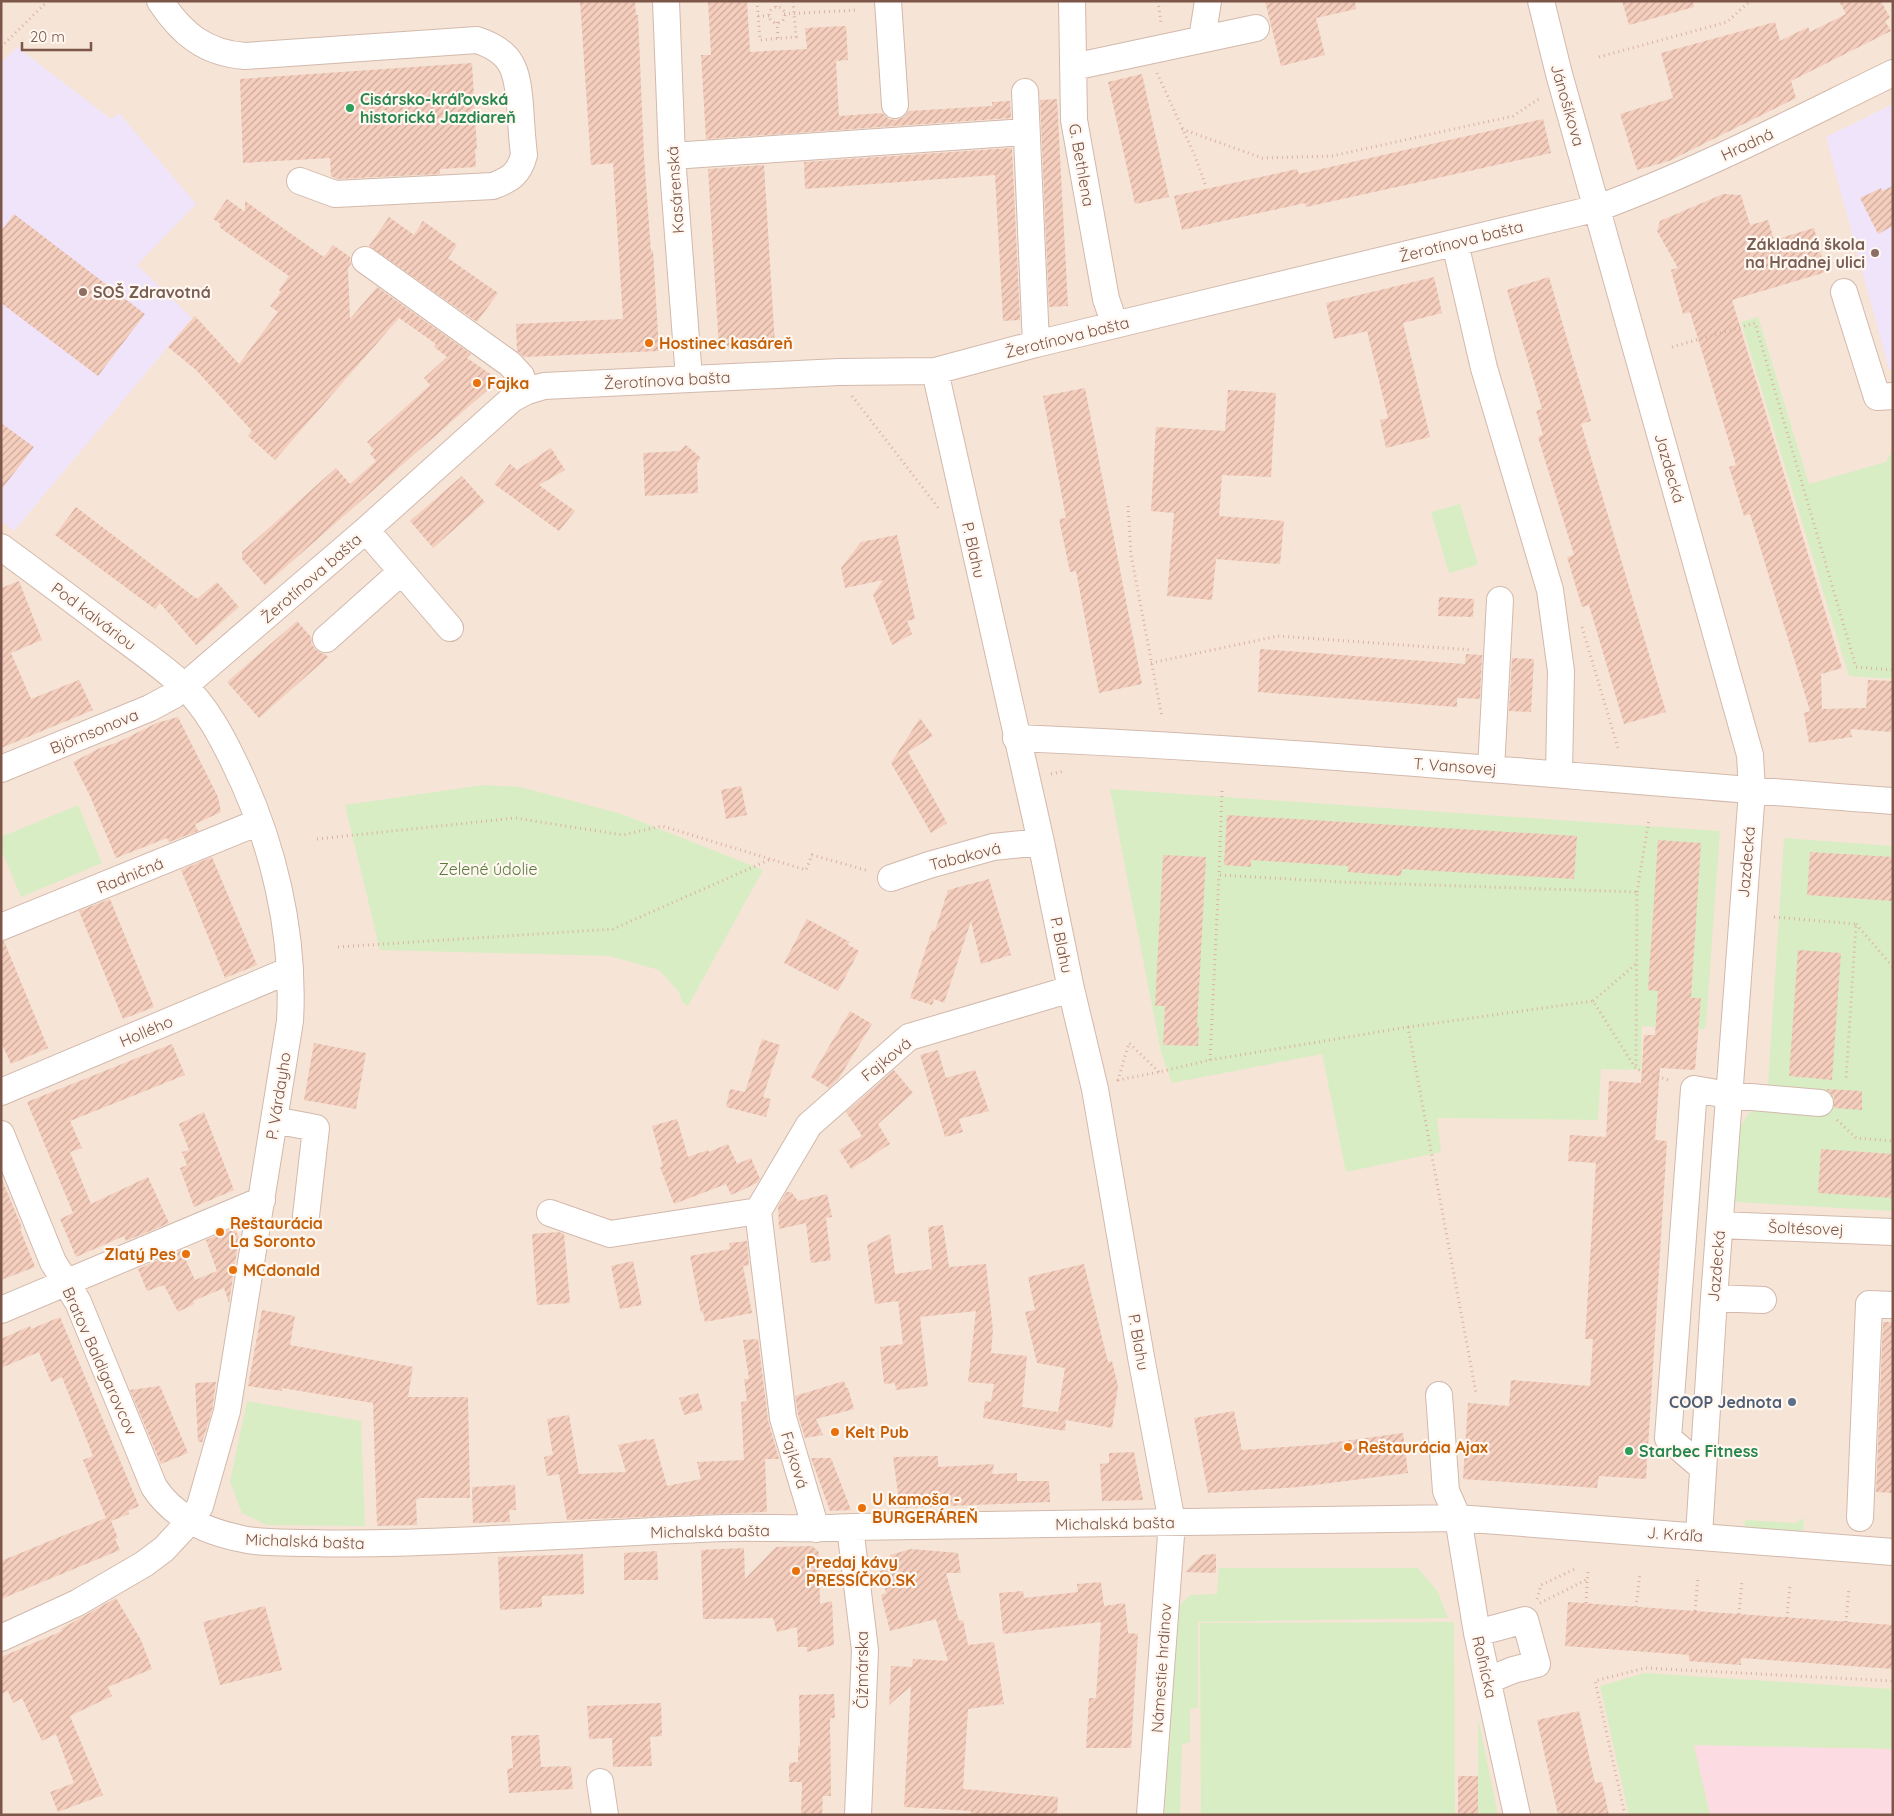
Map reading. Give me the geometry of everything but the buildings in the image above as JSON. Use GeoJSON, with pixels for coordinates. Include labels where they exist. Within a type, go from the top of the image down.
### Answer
{"type":"FeatureCollection","features":[{"type":"Feature","properties":{"kind":"street"},"geometry":{"type":"LineString","coordinates":[[160,1],[170,17],[190,36],[203,45],[229,55],[245,56],[477,40],[490,44],[502,52],[517,75],[524,155],[521,166],[514,175],[505,181],[493,186],[335,194],[300,181]]}},
{"type":"Feature","properties":{"kind":"street","name":"Kasárenská"},"geometry":{"type":"LineString","coordinates":[[666,1],[672,156],[688,357],[688,378]]}},
{"type":"Feature","properties":{"kind":"street"},"geometry":{"type":"LineString","coordinates":[[888,1],[895,104]]}},
{"type":"Feature","properties":{"kind":"street","name":"G. Bethlena"},"geometry":{"type":"LineString","coordinates":[[1072,1],[1074,120],[1106,299],[1115,325]]}},
{"type":"Feature","properties":{"kind":"street"},"geometry":{"type":"LineString","coordinates":[[1202,39],[1208,1]]}},
{"type":"Feature","properties":{"kind":"street","name":"Jánošíkova"},"geometry":{"type":"LineString","coordinates":[[1541,1],[1559,74],[1598,208]]}},
{"type":"Feature","properties":{"kind":"street"},"geometry":{"type":"LineString","coordinates":[[1073,67],[1256,28]]}},
{"type":"Feature","properties":{"kind":"street","name":"Hradná"},"geometry":{"type":"LineString","coordinates":[[1598,208],[1631,196],[1757,139],[1893,73]]}},
{"type":"Feature","properties":{"kind":"street"},"geometry":{"type":"LineString","coordinates":[[1024,92],[1036,344]]}},
{"type":"Feature","properties":{"kind":"street"},"geometry":{"type":"LineString","coordinates":[[672,156],[1026,132]]}},
{"type":"Feature","properties":{"kind":"street","name":"Žerotínova bašta"},"geometry":{"type":"LineString","coordinates":[[185,687],[366,530],[512,399],[527,391],[544,386],[688,378],[838,372],[935,371],[1036,344],[1598,208]]}},
{"type":"Feature","properties":{"kind":"street","name":"Jazdecká"},"geometry":{"type":"LineString","coordinates":[[1598,208],[1750,755],[1752,791],[1728,1095],[1699,1536]]}},
{"type":"Feature","properties":{"kind":"street"},"geometry":{"type":"LineString","coordinates":[[1455,242],[1484,368],[1550,590],[1561,671],[1559,774]]}},
{"type":"Feature","properties":{"kind":"street"},"geometry":{"type":"LineString","coordinates":[[365,260],[510,364],[521,376],[527,391]]}},
{"type":"Feature","properties":{"kind":"street"},"geometry":{"type":"LineString","coordinates":[[1844,292],[1876,397],[1893,396]]}},
{"type":"Feature","properties":{"kind":"street","name":"P. Blahu"},"geometry":{"type":"LineString","coordinates":[[935,371],[1095,1089],[1141,1357],[1172,1522]]}},
{"type":"Feature","properties":{"kind":"street"},"geometry":{"type":"LineString","coordinates":[[366,530],[450,628]]}},
{"type":"Feature","properties":{"kind":"street","name":"Pod kalváriou"},"geometry":{"type":"LineString","coordinates":[[1,546],[185,687]]}},
{"type":"Feature","properties":{"kind":"street"},"geometry":{"type":"LineString","coordinates":[[326,639],[402,572]]}},
{"type":"Feature","properties":{"kind":"street"},"geometry":{"type":"LineString","coordinates":[[1491,769],[1500,600]]}},
{"type":"Feature","properties":{"kind":"street","name":"Björnsonova"},"geometry":{"type":"LineString","coordinates":[[1,769],[150,708],[185,687]]}},
{"type":"Feature","properties":{"kind":"street","name":"P. Várdayho"},"geometry":{"type":"LineString","coordinates":[[185,687],[204,710],[226,746],[245,784],[259,822],[280,900],[290,970],[290,1021],[228,1411],[200,1506],[191,1520]]}},
{"type":"Feature","properties":{"kind":"street","name":"T. Vansovej"},"geometry":{"type":"LineString","coordinates":[[1016,738],[1224,749],[1893,801]]}},
{"type":"Feature","properties":{"kind":"street","name":"Radničná"},"geometry":{"type":"LineString","coordinates":[[1,927],[259,822]]}},
{"type":"Feature","properties":{"kind":"street","name":"Tabaková"},"geometry":{"type":"LineString","coordinates":[[891,878],[929,864],[993,847],[1041,842]]}},
{"type":"Feature","properties":{"kind":"street","name":"Hollého"},"geometry":{"type":"LineString","coordinates":[[1,1092],[290,970]]}},
{"type":"Feature","properties":{"kind":"street","name":"Fajková"},"geometry":{"type":"LineString","coordinates":[[816,1529],[782,1418],[758,1211],[809,1125],[909,1037],[1071,988]]}},
{"type":"Feature","properties":{"kind":"street"},"geometry":{"type":"LineString","coordinates":[[1703,1468],[1668,1438],[1694,1089],[1728,1095],[1820,1104]]}},
{"type":"Feature","properties":{"kind":"street"},"geometry":{"type":"LineString","coordinates":[[274,1120],[316,1128],[306,1216]]}},
{"type":"Feature","properties":{"kind":"street","name":"Bratov Baldigarovcov"},"geometry":{"type":"LineString","coordinates":[[1,1134],[53,1262],[78,1302],[154,1487],[162,1499],[174,1510],[191,1520]]}},
{"type":"Feature","properties":{"kind":"street"},"geometry":{"type":"LineString","coordinates":[[1,1310],[262,1200]]}},
{"type":"Feature","properties":{"kind":"street"},"geometry":{"type":"LineString","coordinates":[[550,1213],[610,1234],[758,1211]]}},
{"type":"Feature","properties":{"kind":"street","name":"Šoltésovej"},"geometry":{"type":"LineString","coordinates":[[1720,1225],[1893,1232]]}},
{"type":"Feature","properties":{"kind":"street"},"geometry":{"type":"LineString","coordinates":[[1714,1298],[1763,1300]]}},
{"type":"Feature","properties":{"kind":"street"},"geometry":{"type":"LineString","coordinates":[[1860,1518],[1869,1304],[1893,1305]]}},
{"type":"Feature","properties":{"kind":"street","name":"Roľnícka"},"geometry":{"type":"LineString","coordinates":[[1440,1395],[1446,1491],[1458,1518],[1477,1633],[1517,1815]]}},
{"type":"Feature","properties":{"kind":"street","name":"Michalská bašta"},"geometry":{"type":"LineString","coordinates":[[191,1520],[204,1528],[240,1539],[365,1544],[730,1528],[816,1529],[1458,1518]]}},
{"type":"Feature","properties":{"kind":"street","name":"J. Kráľa"},"geometry":{"type":"LineString","coordinates":[[1458,1518],[1893,1552]]}},
{"type":"Feature","properties":{"kind":"street"},"geometry":{"type":"LineString","coordinates":[[1,1638],[77,1603],[144,1564],[164,1550],[191,1520]]}},
{"type":"Feature","properties":{"kind":"street","name":"Námestie hrdinov"},"geometry":{"type":"LineString","coordinates":[[1150,1815],[1172,1522]]}},
{"type":"Feature","properties":{"kind":"street","name":"Čižmárska"},"geometry":{"type":"LineString","coordinates":[[850,1527],[865,1650],[858,1815]]}},
{"type":"Feature","properties":{"kind":"street"},"geometry":{"type":"LineString","coordinates":[[1477,1633],[1525,1620],[1537,1664],[1488,1680]]}},
{"type":"Feature","properties":{"kind":"street"},"geometry":{"type":"LineString","coordinates":[[600,1782],[604,1815]]}},
{"type":"Feature","properties":{"kind":"path"},"geometry":{"type":"LineString","coordinates":[[1,47],[48,1]]}},
{"type":"Feature","properties":{"kind":"path"},"geometry":{"type":"LineString","coordinates":[[757,1],[760,40],[796,37],[793,1]]}},
{"type":"Feature","properties":{"kind":"path"},"geometry":{"type":"LineString","coordinates":[[776,1],[776,7]]}},
{"type":"Feature","properties":{"kind":"path"},"geometry":{"type":"LineString","coordinates":[[1599,57],[1727,22],[1750,1]]}},
{"type":"Feature","properties":{"kind":"path"},"geometry":{"type":"LineString","coordinates":[[769,16],[771,10],[776,7]]}},
{"type":"Feature","properties":{"kind":"path"},"geometry":{"type":"LineString","coordinates":[[769,16],[771,20],[777,22],[782,20],[783,10],[776,7]]}},
{"type":"Feature","properties":{"kind":"path"},"geometry":{"type":"LineString","coordinates":[[784,14],[857,10]]}},
{"type":"Feature","properties":{"kind":"path"},"geometry":{"type":"LineString","coordinates":[[758,16],[769,16]]}},
{"type":"Feature","properties":{"kind":"path"},"geometry":{"type":"LineString","coordinates":[[777,22],[778,39]]}},
{"type":"Feature","properties":{"kind":"path"},"geometry":{"type":"LineString","coordinates":[[1154,68],[1195,156],[1205,184]]}},
{"type":"Feature","properties":{"kind":"path"},"geometry":{"type":"LineString","coordinates":[[1182,129],[1262,158],[1332,156],[1513,116],[1548,92]]}},
{"type":"Feature","properties":{"kind":"path"},"geometry":{"type":"LineString","coordinates":[[1672,346],[1755,323],[1856,667],[1893,670]]}},
{"type":"Feature","properties":{"kind":"path"},"geometry":{"type":"LineString","coordinates":[[846,391],[857,401],[940,510]]}},
{"type":"Feature","properties":{"kind":"path"},"geometry":{"type":"LineString","coordinates":[[1128,506],[1130,555],[1162,717]]}},
{"type":"Feature","properties":{"kind":"path"},"geometry":{"type":"LineString","coordinates":[[1152,664],[1278,636],[1497,652]]}},
{"type":"Feature","properties":{"kind":"path"},"geometry":{"type":"LineString","coordinates":[[1044,776],[1065,771]]}},
{"type":"Feature","properties":{"kind":"path"},"geometry":{"type":"LineString","coordinates":[[1210,1060],[1222,791]]}},
{"type":"Feature","properties":{"kind":"path"},"geometry":{"type":"LineString","coordinates":[[317,839],[515,818],[623,835],[662,826],[806,870],[812,855],[891,878]]}},
{"type":"Feature","properties":{"kind":"path"},"geometry":{"type":"LineString","coordinates":[[1636,1069],[1637,892],[1649,819]]}},
{"type":"Feature","properties":{"kind":"path"},"geometry":{"type":"LineString","coordinates":[[338,947],[613,929],[770,860]]}},
{"type":"Feature","properties":{"kind":"path"},"geometry":{"type":"LineString","coordinates":[[1219,875],[1342,882],[1637,892]]}},
{"type":"Feature","properties":{"kind":"path"},"geometry":{"type":"LineString","coordinates":[[1774,917],[1856,924],[1893,967]]}},
{"type":"Feature","properties":{"kind":"path"},"geometry":{"type":"LineString","coordinates":[[1846,1079],[1856,924]]}},
{"type":"Feature","properties":{"kind":"path"},"geometry":{"type":"LineString","coordinates":[[1159,1072],[1129,1043],[1118,1080],[1159,1072],[1210,1060],[1408,1027],[1593,1001],[1637,963]]}},
{"type":"Feature","properties":{"kind":"path"},"geometry":{"type":"LineString","coordinates":[[1593,1001],[1636,1069],[1694,1089]]}},
{"type":"Feature","properties":{"kind":"path"},"geometry":{"type":"LineString","coordinates":[[1408,1027],[1476,1393]]}},
{"type":"Feature","properties":{"kind":"path"},"geometry":{"type":"LineString","coordinates":[[1820,1104],[1856,1138],[1893,1141]]}},
{"type":"Feature","properties":{"kind":"path"},"geometry":{"type":"LineString","coordinates":[[1577,1568],[1541,1585],[1536,1605],[1588,1579]]}},
{"type":"Feature","properties":{"kind":"path"},"geometry":{"type":"LineString","coordinates":[[1586,1603],[1588,1569]]}},
{"type":"Feature","properties":{"kind":"path"},"geometry":{"type":"LineString","coordinates":[[1636,1607],[1640,1573]]}},
{"type":"Feature","properties":{"kind":"path"},"geometry":{"type":"LineString","coordinates":[[1695,1611],[1698,1577]]}},
{"type":"Feature","properties":{"kind":"path"},"geometry":{"type":"LineString","coordinates":[[1739,1614],[1742,1580]]}},
{"type":"Feature","properties":{"kind":"path"},"geometry":{"type":"LineString","coordinates":[[1786,1618],[1790,1584]]}},
{"type":"Feature","properties":{"kind":"path"},"geometry":{"type":"LineString","coordinates":[[1846,1622],[1849,1588]]}},
{"type":"Feature","properties":{"kind":"path"},"geometry":{"type":"LineString","coordinates":[[1625,1815],[1595,1681],[1645,1668],[1892,1682]]}},
{"type":"Feature","properties":{"kind":"shaded area"},"geometry":{"type":"Polygon","coordinates":[[[1,1],[1893,1],[1893,1815],[1,1815],[1,1]]]}},
{"type":"Feature","properties":{"kind":"shaded area","name":"SOŠ Zdravotná"},"geometry":{"type":"Polygon","coordinates":[[[17,47],[111,119],[119,113],[196,204],[137,265],[192,318],[14,531],[1,521],[1,63],[17,47]]]}},
{"type":"Feature","properties":{"kind":"shaded area","name":"Základná škola na Hradnej ulici"},"geometry":{"type":"Polygon","coordinates":[[[1893,104],[1893,369],[1889,370],[1826,137],[1893,104]]]}},
{"type":"Feature","properties":{"kind":"shaded area"},"geometry":{"type":"Polygon","coordinates":[[[1693,1744],[1893,1749],[1893,1815],[1710,1815],[1693,1744]]]}},
{"type":"Feature","properties":{"kind":"green space"},"geometry":{"type":"Polygon","coordinates":[[[1758,317],[1809,484],[1886,462],[1893,449],[1893,679],[1849,676],[1741,322],[1758,317]]]}},
{"type":"Feature","properties":{"kind":"green space"},"geometry":{"type":"Polygon","coordinates":[[[1460,504],[1478,565],[1449,573],[1431,512],[1460,504]]]}},
{"type":"Feature","properties":{"kind":"green space","name":"Zelené údolie"},"geometry":{"type":"Polygon","coordinates":[[[483,785],[520,787],[622,814],[763,870],[688,1006],[682,1002],[679,992],[659,970],[609,956],[380,950],[345,805],[483,785]]]}},
{"type":"Feature","properties":{"kind":"green space"},"geometry":{"type":"Polygon","coordinates":[[[1110,789],[1720,831],[1706,1025],[1704,1029],[1642,1026],[1641,1070],[1601,1069],[1598,1120],[1437,1118],[1441,1152],[1346,1172],[1322,1054],[1172,1083],[1161,1052],[1110,789]]]}},
{"type":"Feature","properties":{"kind":"green space"},"geometry":{"type":"Polygon","coordinates":[[[78,805],[102,863],[21,897],[1,849],[1,837],[78,805]]]}},
{"type":"Feature","properties":{"kind":"green space"},"geometry":{"type":"Polygon","coordinates":[[[1784,838],[1893,846],[1893,1211],[1735,1202],[1738,1130],[1768,1085],[1784,838]]]}},
{"type":"Feature","properties":{"kind":"green space"},"geometry":{"type":"Polygon","coordinates":[[[247,1401],[361,1421],[365,1526],[267,1525],[242,1513],[230,1482],[247,1401]]]}},
{"type":"Feature","properties":{"kind":"green space"},"geometry":{"type":"Polygon","coordinates":[[[1804,1518],[1803,1535],[1744,1531],[1745,1520],[1795,1523],[1804,1518]]]}},
{"type":"Feature","properties":{"kind":"green space"},"geometry":{"type":"Polygon","coordinates":[[[1219,1568],[1418,1568],[1438,1592],[1448,1618],[1198,1622],[1198,1708],[1190,1709],[1190,1742],[1182,1744],[1180,1815],[1165,1815],[1174,1612],[1190,1595],[1217,1594],[1219,1568]]]}},
{"type":"Feature","properties":{"kind":"green space"},"geometry":{"type":"Polygon","coordinates":[[[1454,1622],[1455,1815],[1201,1815],[1200,1623],[1454,1622]]]}},
{"type":"Feature","properties":{"kind":"green space"},"geometry":{"type":"Polygon","coordinates":[[[1645,1673],[1893,1689],[1893,1749],[1694,1745],[1710,1815],[1629,1815],[1600,1686],[1645,1673]]]}},
{"type":"Feature","properties":{"kind":"green space"},"geometry":{"type":"Polygon","coordinates":[[[1478,1718],[1498,1815],[1478,1815],[1478,1718]]]}},
{"type":"Feature","properties":{"kind":"place","name":"Cisársko-kráľovská historická Jazdiareň"},"geometry":{"type":"Point","coordinates":[350,108]}},
{"type":"Feature","properties":{"kind":"place","name":"Základná škola na Hradnej ulici"},"geometry":{"type":"Point","coordinates":[1875,253]}},
{"type":"Feature","properties":{"kind":"place","name":"SOŠ Zdravotná"},"geometry":{"type":"Point","coordinates":[83,292]}},
{"type":"Feature","properties":{"kind":"place","name":"Hostinec kasáreň"},"geometry":{"type":"Point","coordinates":[649,343]}},
{"type":"Feature","properties":{"kind":"place","name":"Fajka"},"geometry":{"type":"Point","coordinates":[477,383]}},
{"type":"Feature","properties":{"kind":"place","name":"Reštaurácia La Soronto"},"geometry":{"type":"Point","coordinates":[220,1232]}},
{"type":"Feature","properties":{"kind":"place","name":"Zlatý Pes"},"geometry":{"type":"Point","coordinates":[186,1254]}},
{"type":"Feature","properties":{"kind":"place","name":"MCdonald"},"geometry":{"type":"Point","coordinates":[233,1270]}},
{"type":"Feature","properties":{"kind":"place","name":"COOP Jednota"},"geometry":{"type":"Point","coordinates":[1792,1402]}},
{"type":"Feature","properties":{"kind":"place","name":"Kelt Pub"},"geometry":{"type":"Point","coordinates":[835,1432]}},
{"type":"Feature","properties":{"kind":"place","name":"Reštaurácia Ajax"},"geometry":{"type":"Point","coordinates":[1348,1447]}},
{"type":"Feature","properties":{"kind":"place","name":"Starbec Fitness"},"geometry":{"type":"Point","coordinates":[1629,1451]}},
{"type":"Feature","properties":{"kind":"place","name":"U kamoša - BURGERÁREŇ"},"geometry":{"type":"Point","coordinates":[862,1508]}},
{"type":"Feature","properties":{"kind":"place","name":"Predaj kávy PRESSÍČKO.SK"},"geometry":{"type":"Point","coordinates":[796,1571]}}]}
